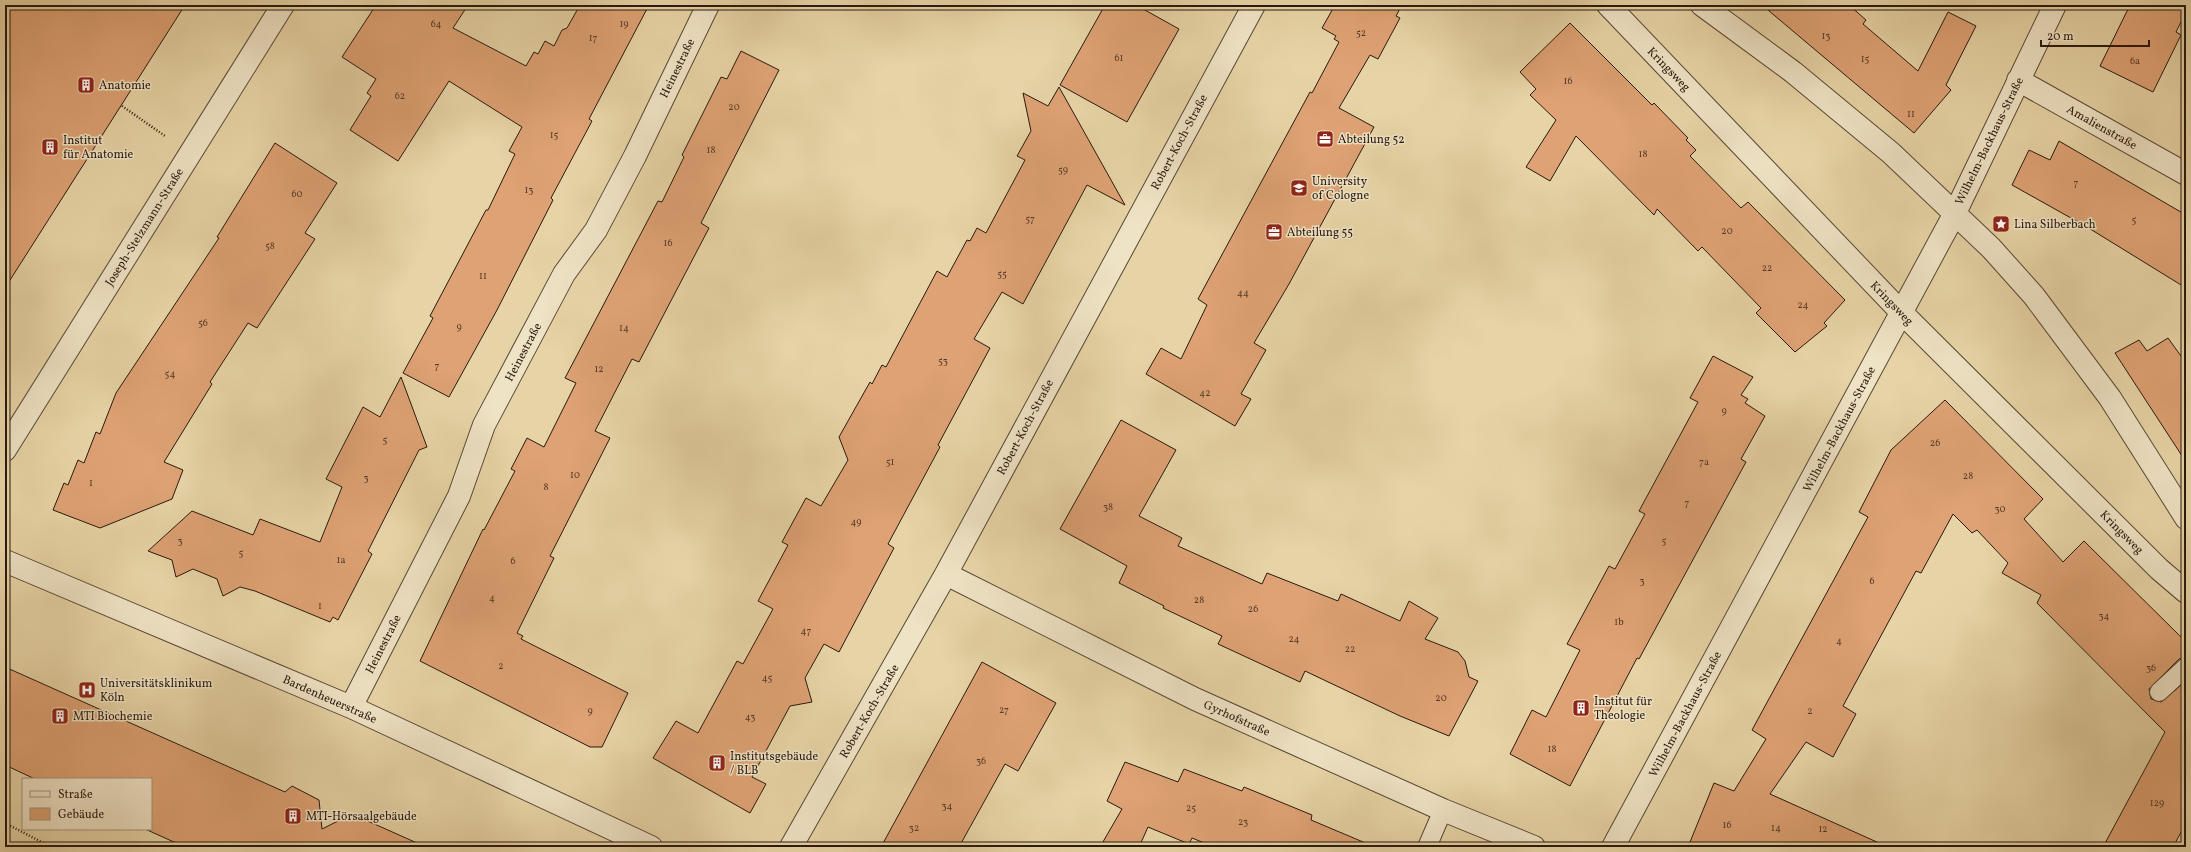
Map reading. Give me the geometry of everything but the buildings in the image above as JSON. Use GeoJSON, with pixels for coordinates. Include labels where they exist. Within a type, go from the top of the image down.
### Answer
{"type":"FeatureCollection","features":[{"type":"Feature","properties":{"kind":"street","name":"Joseph-Stelzmann-Straße"},"geometry":{"type":"LineString","coordinates":[[5,450],[284,5]]}},
{"type":"Feature","properties":{"kind":"street","name":"Heinestraße"},"geometry":{"type":"LineString","coordinates":[[351,707],[459,496],[484,425],[564,274],[599,223],[635,156],[708,5]]}},
{"type":"Feature","properties":{"kind":"street","name":"Robert-Koch-Straße"},"geometry":{"type":"LineString","coordinates":[[791,847],[946,574],[1254,5]]}},
{"type":"Feature","properties":{"kind":"street","name":"Kringsweg"},"geometry":{"type":"LineString","coordinates":[[1608,5],[1902,313],[2148,559],[2186,592]]}},
{"type":"Feature","properties":{"kind":"street"},"geometry":{"type":"LineString","coordinates":[[1702,5],[1799,77],[1891,153],[1991,248],[2034,296],[2110,398],[2186,518]]}},
{"type":"Feature","properties":{"kind":"street","name":"Wilhelm-Backhaus-Straße"},"geometry":{"type":"LineString","coordinates":[[1613,847],[1955,213],[2055,5]]}},
{"type":"Feature","properties":{"kind":"street","name":"Amalienstraße"},"geometry":{"type":"LineString","coordinates":[[2018,80],[2186,174]]}},
{"type":"Feature","properties":{"kind":"street","name":"Bardenheuerstraße"},"geometry":{"type":"LineString","coordinates":[[5,561],[351,707],[651,847]]}},
{"type":"Feature","properties":{"kind":"street","name":"Gyrhofstraße"},"geometry":{"type":"LineString","coordinates":[[946,574],[1195,699],[1443,810],[1534,847]]}},
{"type":"Feature","properties":{"kind":"lane"},"geometry":{"type":"LineString","coordinates":[[2160,692],[2186,667]]}},
{"type":"Feature","properties":{"kind":"lane"},"geometry":{"type":"LineString","coordinates":[[1427,847],[1443,810]]}},
{"type":"Feature","properties":{"kind":"path"},"geometry":{"type":"LineString","coordinates":[[122,106],[156,130]]}},
{"type":"Feature","properties":{"kind":"path"},"geometry":{"type":"LineString","coordinates":[[5,823],[51,847]]}},
{"type":"Feature","properties":{"kind":"place","name":"Anatomie"},"geometry":{"type":"Point","coordinates":[86,85]}},
{"type":"Feature","properties":{"kind":"place","name":"Abteilung 52"},"geometry":{"type":"Point","coordinates":[1325,139]}},
{"type":"Feature","properties":{"kind":"place","name":"Institut für Anatomie"},"geometry":{"type":"Point","coordinates":[50,147]}},
{"type":"Feature","properties":{"kind":"place","name":"University of Cologne"},"geometry":{"type":"Point","coordinates":[1299,188]}},
{"type":"Feature","properties":{"kind":"place","name":"Lina Silberbach"},"geometry":{"type":"Point","coordinates":[2001,224]}},
{"type":"Feature","properties":{"kind":"place","name":"Abteilung 55"},"geometry":{"type":"Point","coordinates":[1274,232]}},
{"type":"Feature","properties":{"kind":"place","name":"Universitätsklinikum Köln"},"geometry":{"type":"Point","coordinates":[87,690]}},
{"type":"Feature","properties":{"kind":"place","name":"Institut für Theologie"},"geometry":{"type":"Point","coordinates":[1581,708]}},
{"type":"Feature","properties":{"kind":"place","name":"MTI Biochemie"},"geometry":{"type":"Point","coordinates":[60,716]}},
{"type":"Feature","properties":{"kind":"place","name":"Institutsgebäude / BLB"},"geometry":{"type":"Point","coordinates":[717,763]}},
{"type":"Feature","properties":{"kind":"place","name":"MTI-Hörsaalgebäude"},"geometry":{"type":"Point","coordinates":[293,816]}}]}
